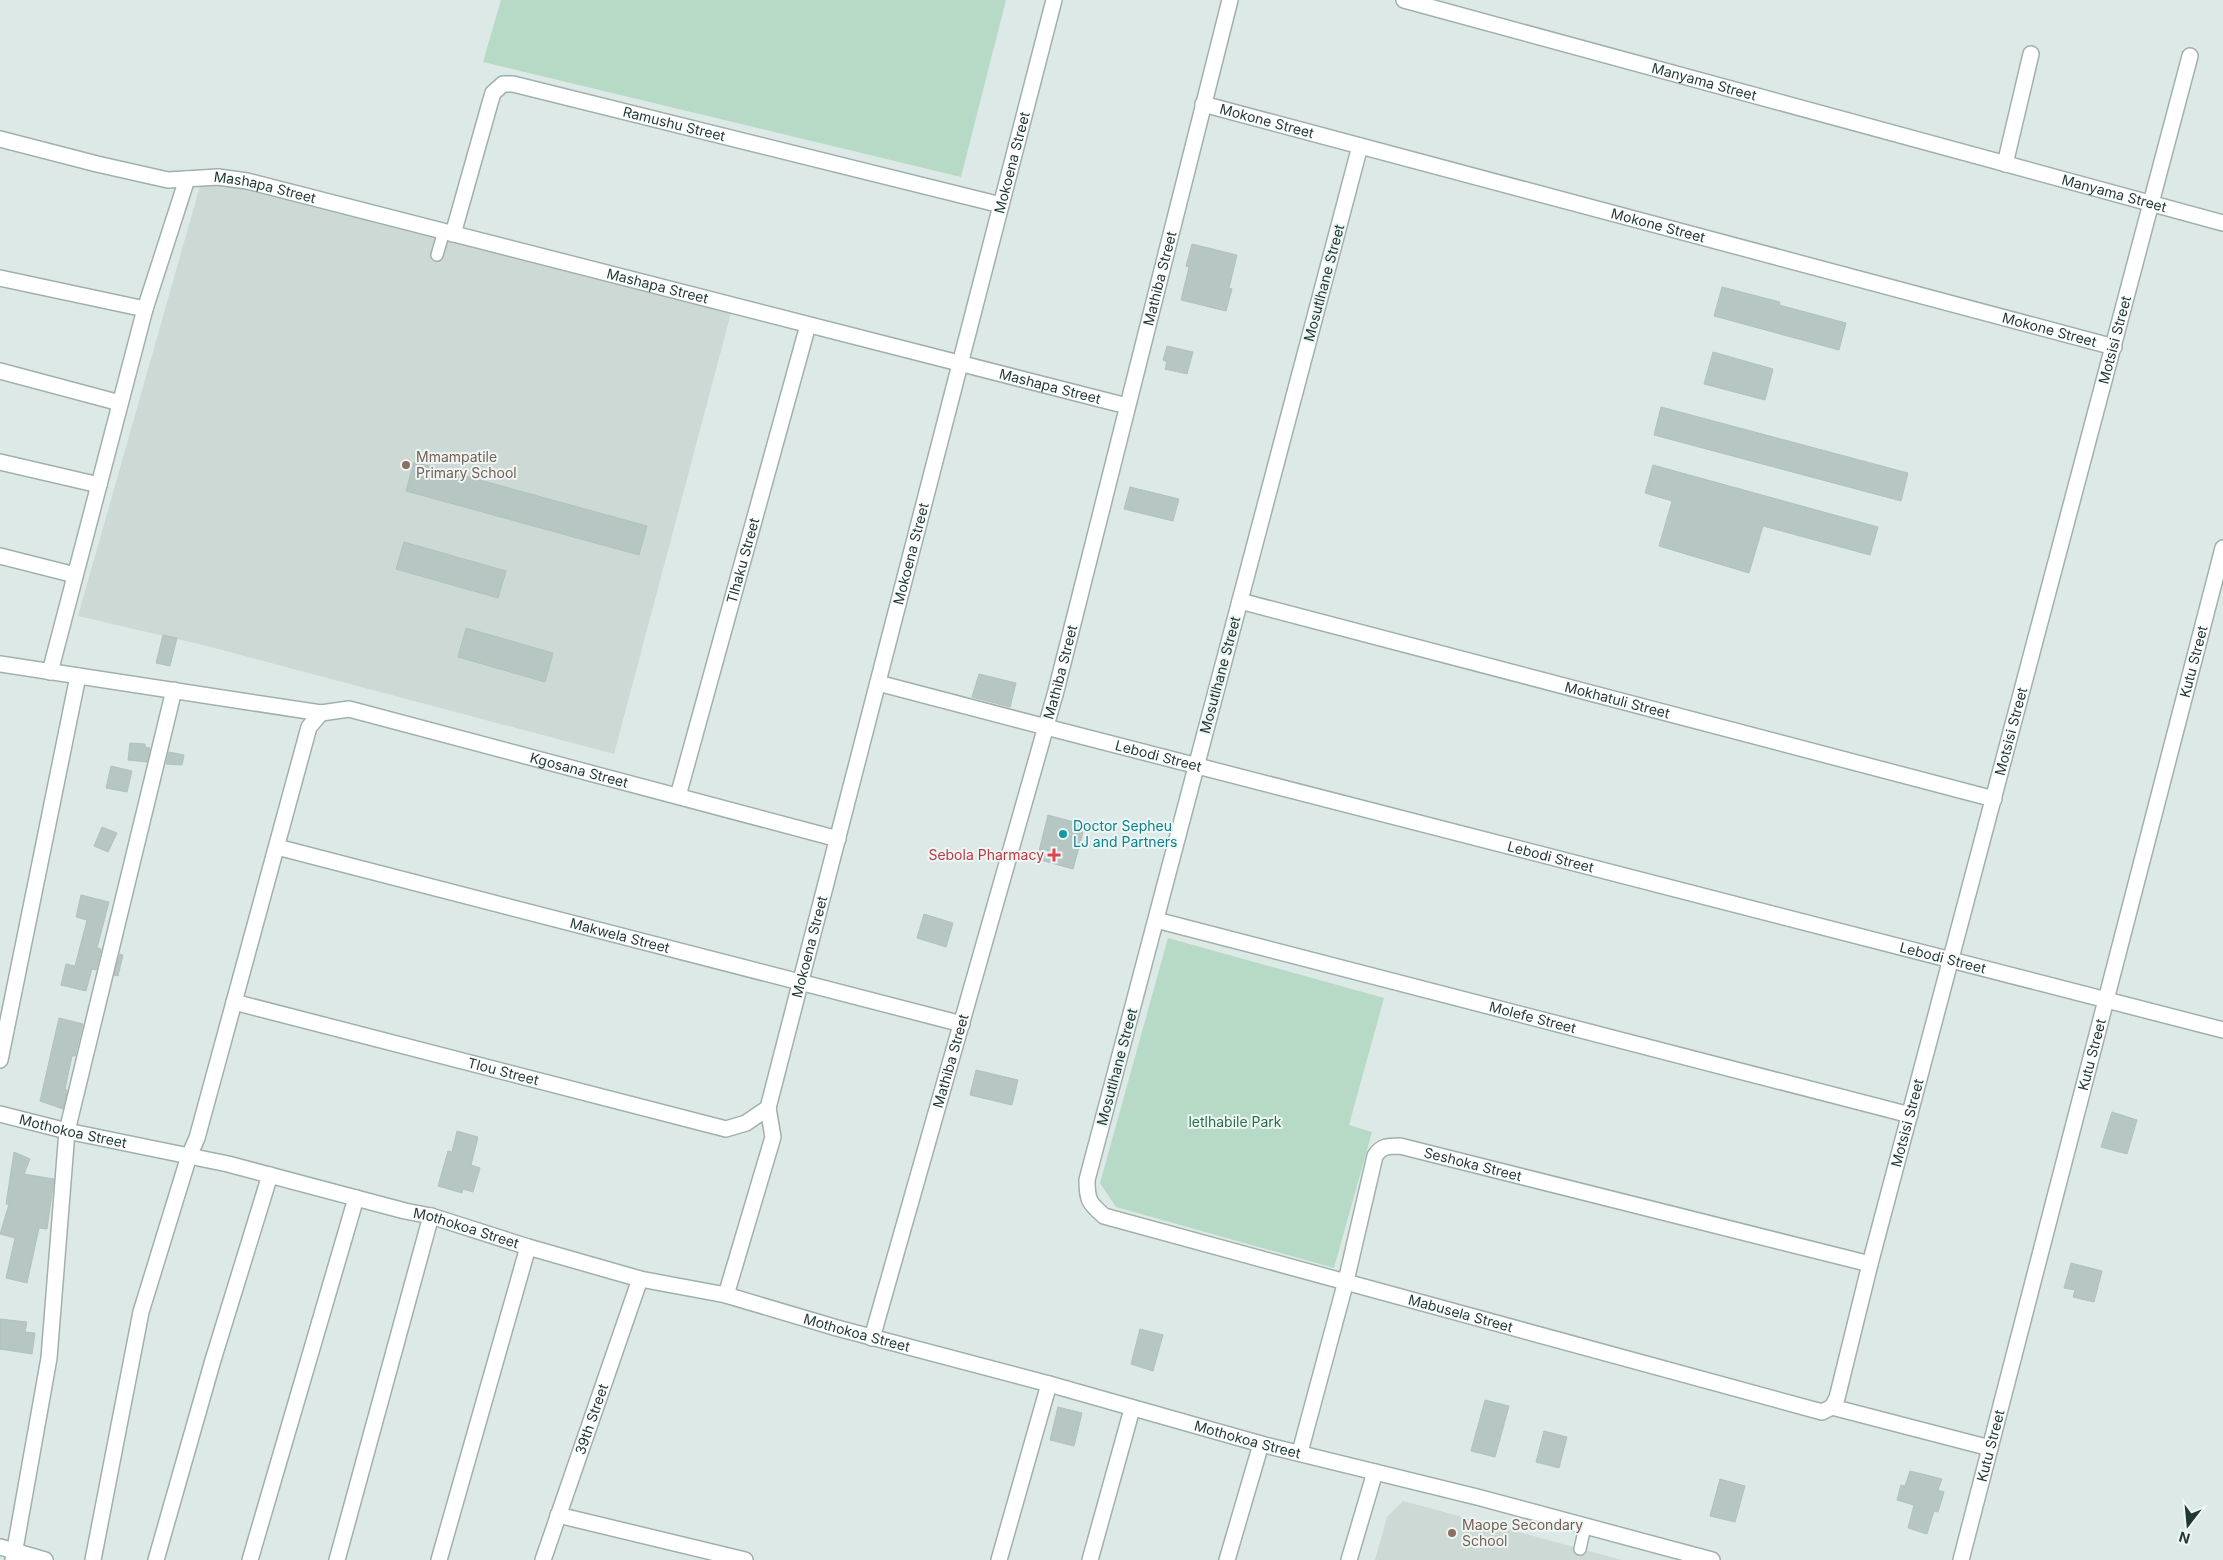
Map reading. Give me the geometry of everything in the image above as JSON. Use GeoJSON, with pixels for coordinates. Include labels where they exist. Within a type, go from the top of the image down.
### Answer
{"type":"FeatureCollection","features":[{"type":"Feature","properties":{"kind":"street","name":"Mokoena Street"},"geometry":{"type":"LineString","coordinates":[[768,1108],[1054,0]]}},
{"type":"Feature","properties":{"kind":"street","name":"Mathiba Street"},"geometry":{"type":"LineString","coordinates":[[872,1338],[1046,727],[1230,0]]}},
{"type":"Feature","properties":{"kind":"street","name":"Manyama Street"},"geometry":{"type":"LineString","coordinates":[[1404,0],[2223,223]]}},
{"type":"Feature","properties":{"kind":"street"},"geometry":{"type":"LineString","coordinates":[[2005,164],[2031,54]]}},
{"type":"Feature","properties":{"kind":"street","name":"Motsisi Street"},"geometry":{"type":"LineString","coordinates":[[1832,1407],[1837,1398],[1870,1264],[2190,56]]}},
{"type":"Feature","properties":{"kind":"street","name":"Ramushu Street"},"geometry":{"type":"LineString","coordinates":[[449,233],[490,103],[494,93],[503,84],[513,84],[1001,205]]}},
{"type":"Feature","properties":{"kind":"street","name":"Mokone Street"},"geometry":{"type":"LineString","coordinates":[[1203,104],[2114,347]]}},
{"type":"Feature","properties":{"kind":"street","name":"Mashapa Street"},"geometry":{"type":"LineString","coordinates":[[0,139],[160,178],[218,177],[247,181],[1127,406]]}},
{"type":"Feature","properties":{"kind":"street","name":"Mosutlhane Street"},"geometry":{"type":"LineString","coordinates":[[1091,1204],[1087,1194],[1087,1180],[1360,146]]}},
{"type":"Feature","properties":{"kind":"street"},"geometry":{"type":"LineString","coordinates":[[50,672],[145,308],[187,179]]}},
{"type":"Feature","properties":{"kind":"street"},"geometry":{"type":"LineString","coordinates":[[0,278],[145,308]]}},
{"type":"Feature","properties":{"kind":"street","name":"Tlhaku Street"},"geometry":{"type":"LineString","coordinates":[[678,796],[808,325]]}},
{"type":"Feature","properties":{"kind":"street"},"geometry":{"type":"LineString","coordinates":[[0,371],[120,403]]}},
{"type":"Feature","properties":{"kind":"street"},"geometry":{"type":"LineString","coordinates":[[0,462],[99,485]]}},
{"type":"Feature","properties":{"kind":"street","name":"Kutu Street"},"geometry":{"type":"LineString","coordinates":[[1962,1560],[2223,548]]}},
{"type":"Feature","properties":{"kind":"street"},"geometry":{"type":"LineString","coordinates":[[0,556],[75,575]]}},
{"type":"Feature","properties":{"kind":"street","name":"Mokhatuli Street"},"geometry":{"type":"LineString","coordinates":[[1240,601],[1994,799]]}},
{"type":"Feature","properties":{"kind":"street","name":"Kgosana Street"},"geometry":{"type":"LineString","coordinates":[[0,664],[321,713],[349,708],[838,839]]}},
{"type":"Feature","properties":{"kind":"street"},"geometry":{"type":"LineString","coordinates":[[0,1060],[3,1025],[78,676]]}},
{"type":"Feature","properties":{"kind":"street","name":"Lebodi Street"},"geometry":{"type":"LineString","coordinates":[[878,683],[2223,1030]]}},
{"type":"Feature","properties":{"kind":"street"},"geometry":{"type":"LineString","coordinates":[[46,1560],[9,1553],[49,1358],[66,1131],[174,690]]}},
{"type":"Feature","properties":{"kind":"street"},"geometry":{"type":"LineString","coordinates":[[93,1560],[141,1312],[189,1156],[197,1138],[309,727],[321,713]]}},
{"type":"Feature","properties":{"kind":"street","name":"Makwela Street"},"geometry":{"type":"LineString","coordinates":[[276,847],[962,1024]]}},
{"type":"Feature","properties":{"kind":"street","name":"Molefe Street"},"geometry":{"type":"LineString","coordinates":[[1156,920],[1910,1115]]}},
{"type":"Feature","properties":{"kind":"street","name":"Tlou Street"},"geometry":{"type":"LineString","coordinates":[[234,1002],[726,1128],[746,1124],[768,1108]]}},
{"type":"Feature","properties":{"kind":"street"},"geometry":{"type":"LineString","coordinates":[[726,1294],[773,1137],[768,1108]]}},
{"type":"Feature","properties":{"kind":"street","name":"Mothokoa Street"},"geometry":{"type":"LineString","coordinates":[[0,1114],[66,1131],[270,1175],[405,1212],[431,1216],[528,1247],[640,1279],[726,1294],[872,1338],[1049,1384],[1261,1444],[1300,1452],[1712,1560]]}},
{"type":"Feature","properties":{"kind":"street","name":"Seshoka Street"},"geometry":{"type":"LineString","coordinates":[[1300,1452],[1346,1281],[1375,1156],[1379,1150],[1388,1146],[1400,1146],[1870,1264]]}},
{"type":"Feature","properties":{"kind":"street"},"geometry":{"type":"LineString","coordinates":[[156,1560],[213,1360],[270,1175]]}},
{"type":"Feature","properties":{"kind":"street"},"geometry":{"type":"LineString","coordinates":[[250,1560],[356,1198]]}},
{"type":"Feature","properties":{"kind":"street","name":"Mabusela Street"},"geometry":{"type":"LineString","coordinates":[[1091,1204],[1104,1216],[1810,1410],[1822,1412],[1832,1407]]}},
{"type":"Feature","properties":{"kind":"street"},"geometry":{"type":"LineString","coordinates":[[337,1560],[431,1216]]}},
{"type":"Feature","properties":{"kind":"street"},"geometry":{"type":"LineString","coordinates":[[439,1560],[528,1247]]}},
{"type":"Feature","properties":{"kind":"street","name":"39th Street"},"geometry":{"type":"LineString","coordinates":[[543,1560],[640,1279]]}},
{"type":"Feature","properties":{"kind":"street"},"geometry":{"type":"LineString","coordinates":[[999,1560],[1049,1384]]}},
{"type":"Feature","properties":{"kind":"street"},"geometry":{"type":"LineString","coordinates":[[1832,1407],[1990,1448]]}},
{"type":"Feature","properties":{"kind":"street"},"geometry":{"type":"LineString","coordinates":[[1090,1560],[1132,1409]]}},
{"type":"Feature","properties":{"kind":"street"},"geometry":{"type":"LineString","coordinates":[[1227,1560],[1261,1444]]}},
{"type":"Feature","properties":{"kind":"street"},"geometry":{"type":"LineString","coordinates":[[1349,1560],[1375,1472]]}},
{"type":"Feature","properties":{"kind":"street"},"geometry":{"type":"LineString","coordinates":[[558,1515],[745,1560]]}},
{"type":"Feature","properties":{"kind":"lane"},"geometry":{"type":"LineString","coordinates":[[437,255],[449,233]]}},
{"type":"Feature","properties":{"kind":"lane"},"geometry":{"type":"LineString","coordinates":[[1580,1549],[1585,1527]]}},
{"type":"Feature","properties":{"kind":"shaded area","name":"Mmampatile Primary School"},"geometry":{"type":"Polygon","coordinates":[[[202,179],[731,313],[614,754],[207,646],[78,616],[202,179]]]}},
{"type":"Feature","properties":{"kind":"shaded area","name":"Maope Secondary School"},"geometry":{"type":"Polygon","coordinates":[[[1403,1501],[1622,1560],[1375,1560],[1387,1517],[1403,1501]]]}},
{"type":"Feature","properties":{"kind":"green space"},"geometry":{"type":"Polygon","coordinates":[[[501,0],[1006,0],[961,177],[483,62],[501,0]]]}},
{"type":"Feature","properties":{"kind":"green space","name":"letlhabile Park"},"geometry":{"type":"Polygon","coordinates":[[[1168,938],[1384,998],[1349,1125],[1372,1132],[1334,1268],[1116,1207],[1100,1183],[1168,938]]]}},
{"type":"Feature","properties":{"kind":"building"},"geometry":{"type":"Polygon","coordinates":[[[1192,244],[1237,255],[1229,288],[1232,289],[1226,311],[1181,300],[1189,267],[1186,266],[1192,244]]]}},
{"type":"Feature","properties":{"kind":"building"},"geometry":{"type":"Polygon","coordinates":[[[1722,287],[1780,302],[1779,305],[1846,323],[1839,350],[1714,316],[1722,287]]]}},
{"type":"Feature","properties":{"kind":"building"},"geometry":{"type":"Polygon","coordinates":[[[1167,346],[1193,352],[1187,374],[1165,369],[1167,362],[1163,360],[1167,346]]]}},
{"type":"Feature","properties":{"kind":"building"},"geometry":{"type":"Polygon","coordinates":[[[1713,352],[1773,369],[1765,400],[1704,384],[1713,352]]]}},
{"type":"Feature","properties":{"kind":"building"},"geometry":{"type":"Polygon","coordinates":[[[1661,407],[1908,473],[1901,501],[1654,435],[1661,407]]]}},
{"type":"Feature","properties":{"kind":"building"},"geometry":{"type":"Polygon","coordinates":[[[414,462],[647,526],[639,555],[406,491],[414,462]]]}},
{"type":"Feature","properties":{"kind":"building"},"geometry":{"type":"Polygon","coordinates":[[[1653,465],[1878,527],[1870,555],[1763,526],[1749,573],[1659,546],[1672,501],[1645,493],[1653,465]]]}},
{"type":"Feature","properties":{"kind":"building"},"geometry":{"type":"Polygon","coordinates":[[[1130,487],[1179,499],[1173,521],[1124,509],[1130,487]]]}},
{"type":"Feature","properties":{"kind":"building"},"geometry":{"type":"Polygon","coordinates":[[[404,542],[506,571],[498,598],[396,569],[404,542]]]}},
{"type":"Feature","properties":{"kind":"building"},"geometry":{"type":"Polygon","coordinates":[[[466,628],[553,653],[545,682],[458,657],[466,628]]]}},
{"type":"Feature","properties":{"kind":"building"},"geometry":{"type":"Polygon","coordinates":[[[163,635],[177,638],[170,666],[156,663],[163,635]]]}},
{"type":"Feature","properties":{"kind":"building"},"geometry":{"type":"Polygon","coordinates":[[[979,674],[1016,683],[1010,707],[972,697],[979,674]]]}},
{"type":"Feature","properties":{"kind":"building"},"geometry":{"type":"Polygon","coordinates":[[[130,743],[145,744],[145,747],[150,748],[147,762],[128,760],[130,743]]]}},
{"type":"Feature","properties":{"kind":"building"},"geometry":{"type":"Polygon","coordinates":[[[169,752],[184,755],[182,765],[166,764],[169,752]]]}},
{"type":"Feature","properties":{"kind":"building"},"geometry":{"type":"Polygon","coordinates":[[[111,766],[132,771],[127,792],[106,788],[111,766]]]}},
{"type":"Feature","properties":{"kind":"building","name":"Doctor Sepheu LJ and Partners"},"geometry":{"type":"Polygon","coordinates":[[[1048,815],[1085,825],[1073,869],[1037,859],[1048,815]]]}},
{"type":"Feature","properties":{"kind":"building"},"geometry":{"type":"Polygon","coordinates":[[[102,827],[117,833],[108,852],[94,846],[102,827]]]}},
{"type":"Feature","properties":{"kind":"building"},"geometry":{"type":"Polygon","coordinates":[[[81,895],[109,902],[97,948],[101,949],[96,970],[92,969],[86,991],[61,985],[66,964],[75,966],[87,920],[76,917],[81,895]]]}},
{"type":"Feature","properties":{"kind":"building"},"geometry":{"type":"Polygon","coordinates":[[[924,914],[953,923],[946,947],[917,938],[924,914]]]}},
{"type":"Feature","properties":{"kind":"building"},"geometry":{"type":"Polygon","coordinates":[[[120,954],[123,955],[118,976],[114,975],[120,954]]]}},
{"type":"Feature","properties":{"kind":"building"},"geometry":{"type":"Polygon","coordinates":[[[59,1018],[83,1024],[75,1056],[72,1056],[63,1109],[40,1101],[59,1018]]]}},
{"type":"Feature","properties":{"kind":"building"},"geometry":{"type":"Polygon","coordinates":[[[976,1070],[1018,1080],[1012,1105],[970,1095],[976,1070]]]}},
{"type":"Feature","properties":{"kind":"building"},"geometry":{"type":"Polygon","coordinates":[[[2112,1112],[2137,1120],[2127,1154],[2101,1147],[2112,1112]]]}},
{"type":"Feature","properties":{"kind":"building"},"geometry":{"type":"Polygon","coordinates":[[[457,1131],[478,1137],[471,1165],[480,1168],[473,1192],[463,1189],[462,1193],[438,1186],[448,1151],[452,1152],[457,1131]]]}},
{"type":"Feature","properties":{"kind":"building"},"geometry":{"type":"Polygon","coordinates":[[[14,1152],[30,1159],[24,1174],[54,1179],[47,1229],[39,1228],[27,1283],[6,1278],[15,1238],[0,1234],[9,1204],[6,1204],[14,1152]]]}},
{"type":"Feature","properties":{"kind":"building"},"geometry":{"type":"Polygon","coordinates":[[[2071,1263],[2102,1271],[2094,1302],[2073,1297],[2075,1290],[2064,1288],[2071,1263]]]}},
{"type":"Feature","properties":{"kind":"building"},"geometry":{"type":"Polygon","coordinates":[[[0,1319],[27,1322],[25,1332],[35,1333],[32,1354],[0,1349],[0,1319]]]}},
{"type":"Feature","properties":{"kind":"building"},"geometry":{"type":"Polygon","coordinates":[[[1140,1329],[1163,1335],[1153,1371],[1131,1364],[1140,1329]]]}},
{"type":"Feature","properties":{"kind":"building"},"geometry":{"type":"Polygon","coordinates":[[[1485,1400],[1509,1406],[1495,1457],[1471,1451],[1485,1400]]]}},
{"type":"Feature","properties":{"kind":"building"},"geometry":{"type":"Polygon","coordinates":[[[1058,1407],[1082,1413],[1074,1446],[1050,1440],[1058,1407]]]}},
{"type":"Feature","properties":{"kind":"building"},"geometry":{"type":"Polygon","coordinates":[[[1544,1431],[1567,1437],[1559,1468],[1536,1462],[1544,1431]]]}},
{"type":"Feature","properties":{"kind":"building"},"geometry":{"type":"Polygon","coordinates":[[[1910,1471],[1942,1479],[1938,1490],[1944,1492],[1938,1512],[1934,1511],[1927,1534],[1908,1528],[1914,1505],[1897,1500],[1901,1485],[1905,1486],[1910,1471]]]}},
{"type":"Feature","properties":{"kind":"building"},"geometry":{"type":"Polygon","coordinates":[[[1720,1479],[1745,1486],[1735,1522],[1710,1516],[1720,1479]]]}},
{"type":"Feature","properties":{"kind":"place","name":"Mmampatile Primary School"},"geometry":{"type":"Point","coordinates":[406,465]}},
{"type":"Feature","properties":{"kind":"place","name":"Doctor Sepheu LJ and Partners"},"geometry":{"type":"Point","coordinates":[1063,834]}},
{"type":"Feature","properties":{"kind":"place","name":"Sebola Pharmacy"},"geometry":{"type":"Point","coordinates":[1054,855]}},
{"type":"Feature","properties":{"kind":"place","name":"Maope Secondary School"},"geometry":{"type":"Point","coordinates":[1452,1533]}}]}
